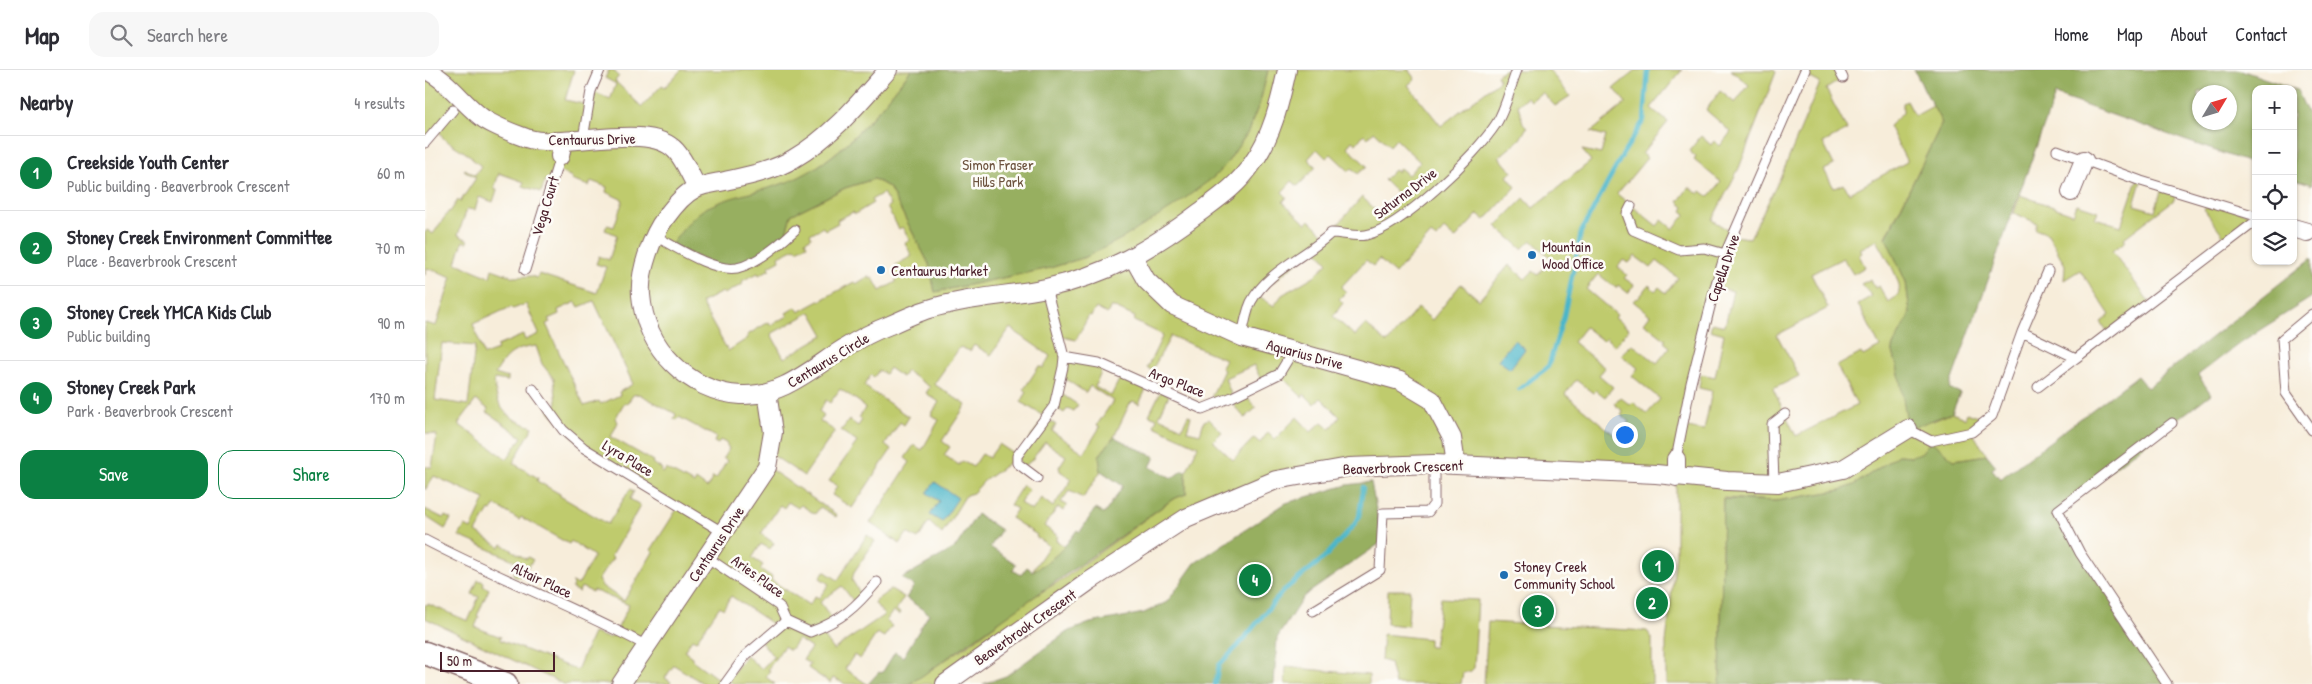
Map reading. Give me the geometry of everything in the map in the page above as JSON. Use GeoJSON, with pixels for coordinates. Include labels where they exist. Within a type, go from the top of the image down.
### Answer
{"type":"FeatureCollection","features":[{"type":"Feature","properties":{"kind":"street","name":"Centaurus Circle"},"geometry":{"type":"LineString","coordinates":[[888,70],[858,105],[825,136],[791,160],[748,176],[697,188],[664,218],[647,255],[640,294],[649,326],[662,352],[691,380],[715,392],[744,395],[767,392],[788,385],[843,349],[887,326],[927,310],[1046,288],[1092,276],[1133,257],[1171,234],[1231,190],[1252,164],[1273,122],[1287,70]]}},
{"type":"Feature","properties":{"kind":"street","name":"Centaurus Drive"},"geometry":{"type":"LineString","coordinates":[[429,71],[458,104],[485,120],[528,139],[561,149],[583,140],[608,137],[648,138],[665,144],[681,158],[697,188]]}},
{"type":"Feature","properties":{"kind":"street"},"geometry":{"type":"LineString","coordinates":[[2071,192],[2084,160]]}},
{"type":"Feature","properties":{"kind":"street","name":"Aquarius Drive"},"geometry":{"type":"LineString","coordinates":[[1133,257],[1146,280],[1172,305],[1241,336],[1400,381],[1432,400],[1452,438],[1456,464]]}},
{"type":"Feature","properties":{"kind":"street","name":"Centaurus Drive"},"geometry":{"type":"LineString","coordinates":[[621,684],[708,558],[767,467],[773,432],[767,392]]}},
{"type":"Feature","properties":{"kind":"street","name":"Beaverbrook Crescent"},"geometry":{"type":"LineString","coordinates":[[945,684],[1088,582],[1186,518],[1276,480],[1349,467],[1456,464],[1656,474],[1775,483],[1843,469],[1908,429]]}},
{"type":"Feature","properties":{"kind":"street","name":"Capella Drive"},"geometry":{"type":"LineString","coordinates":[[1676,459],[1676,477]]}},
{"type":"Feature","properties":{"kind":"street"},"geometry":{"type":"LineString","coordinates":[[425,653],[506,684]]}},
{"type":"Feature","properties":{"kind":"lane"},"geometry":{"type":"LineString","coordinates":[[583,140],[591,91],[600,70]]}},
{"type":"Feature","properties":{"kind":"lane","name":"Saturna Drive"},"geometry":{"type":"LineString","coordinates":[[1241,336],[1251,302],[1279,270],[1316,247],[1331,233],[1365,235],[1389,226],[1436,189],[1471,157],[1497,122],[1517,70]]}},
{"type":"Feature","properties":{"kind":"lane","name":"Capella Drive"},"geometry":{"type":"LineString","coordinates":[[1676,459],[1691,383],[1725,254],[1805,70]]}},
{"type":"Feature","properties":{"kind":"lane"},"geometry":{"type":"LineString","coordinates":[[425,143],[458,104]]}},
{"type":"Feature","properties":{"kind":"lane","name":"Vega Court"},"geometry":{"type":"LineString","coordinates":[[525,270],[561,149]]}},
{"type":"Feature","properties":{"kind":"lane"},"geometry":{"type":"LineString","coordinates":[[2057,150],[2141,181],[2252,215]]}},
{"type":"Feature","properties":{"kind":"lane"},"geometry":{"type":"LineString","coordinates":[[1631,206],[1627,214],[1633,230],[1679,250],[1704,248],[1725,254]]}},
{"type":"Feature","properties":{"kind":"lane"},"geometry":{"type":"LineString","coordinates":[[2038,386],[2252,224]]}},
{"type":"Feature","properties":{"kind":"lane"},"geometry":{"type":"LineString","coordinates":[[655,236],[699,259],[718,266],[737,268],[755,260],[785,240],[795,230]]}},
{"type":"Feature","properties":{"kind":"lane"},"geometry":{"type":"LineString","coordinates":[[1908,429],[1931,441],[1972,432],[1992,416],[2048,271]]}},
{"type":"Feature","properties":{"kind":"lane"},"geometry":{"type":"LineString","coordinates":[[1037,478],[1017,463],[1017,456],[1053,406],[1064,357],[1046,288]]}},
{"type":"Feature","properties":{"kind":"lane"},"geometry":{"type":"LineString","coordinates":[[2312,314],[2282,340],[2286,393],[2312,430]]}},
{"type":"Feature","properties":{"kind":"lane"},"geometry":{"type":"LineString","coordinates":[[2023,332],[2076,358]]}},
{"type":"Feature","properties":{"kind":"lane","name":"Argo Place"},"geometry":{"type":"LineString","coordinates":[[1064,357],[1099,363],[1202,409],[1233,397],[1279,374],[1294,350]]}},
{"type":"Feature","properties":{"kind":"lane","name":"Lyra Place"},"geometry":{"type":"LineString","coordinates":[[533,389],[563,430],[584,448],[724,533]]}},
{"type":"Feature","properties":{"kind":"lane"},"geometry":{"type":"LineString","coordinates":[[1775,483],[1772,424],[1785,414]]}},
{"type":"Feature","properties":{"kind":"lane"},"geometry":{"type":"LineString","coordinates":[[2167,684],[2080,553],[2058,510],[2172,423]]}},
{"type":"Feature","properties":{"kind":"lane"},"geometry":{"type":"LineString","coordinates":[[1313,611],[1380,570],[1383,513],[1428,512],[1434,504],[1435,464]]}},
{"type":"Feature","properties":{"kind":"lane","name":"Altair Place"},"geometry":{"type":"LineString","coordinates":[[425,540],[607,624],[647,646]]}},
{"type":"Feature","properties":{"kind":"lane","name":"Aries Place"},"geometry":{"type":"LineString","coordinates":[[708,558],[779,606],[787,621],[810,632],[828,625],[856,607],[877,582]]}},
{"type":"Feature","properties":{"kind":"lane","name":"Aries Place"},"geometry":{"type":"LineString","coordinates":[[725,684],[746,655],[787,621]]}},
{"type":"Feature","properties":{"kind":"green space"},"geometry":{"type":"Polygon","coordinates":[[[425,70],[574,70],[565,100],[588,105],[592,91],[610,100],[616,84],[605,78],[609,70],[613,70],[619,76],[615,81],[642,107],[662,85],[665,87],[681,70],[911,70],[861,130],[832,156],[800,177],[752,194],[784,240],[791,215],[845,188],[874,179],[889,187],[929,264],[935,292],[1050,268],[1086,257],[1227,163],[1248,132],[1260,102],[1268,70],[1410,70],[1415,79],[1408,85],[1441,126],[1500,80],[1497,75],[1503,70],[1549,70],[1570,96],[1555,106],[1542,92],[1531,101],[1527,97],[1518,105],[1523,123],[1527,127],[1520,139],[1499,157],[1512,172],[1507,176],[1516,187],[1485,220],[1478,214],[1455,239],[1444,229],[1436,238],[1431,234],[1395,274],[1379,259],[1373,266],[1366,260],[1341,287],[1346,292],[1339,299],[1343,303],[1333,316],[1355,336],[1366,324],[1387,343],[1418,308],[1432,320],[1461,284],[1479,300],[1509,265],[1525,279],[1533,271],[1538,275],[1552,259],[1531,240],[1522,249],[1496,226],[1524,198],[1533,208],[1591,161],[1582,150],[1601,154],[1606,136],[1591,132],[1626,103],[1614,88],[1636,70],[1682,70],[1651,108],[1668,122],[1642,154],[1647,158],[1617,194],[1657,226],[1662,220],[1673,229],[1686,214],[1682,211],[1684,207],[1678,202],[1689,187],[1699,194],[1701,191],[1709,197],[1721,182],[1694,160],[1696,157],[1689,151],[1701,136],[1711,145],[1714,141],[1720,146],[1731,132],[1706,110],[1720,91],[1735,103],[1749,85],[1731,70],[1773,70],[1776,72],[1739,168],[1712,220],[1734,234],[1733,236],[1750,238],[1782,174],[1820,83],[1803,74],[1805,70],[1839,70],[1843,78],[1826,89],[1847,130],[1823,143],[1834,165],[1824,170],[1834,188],[1844,184],[1849,193],[1907,162],[1889,126],[1903,113],[1903,103],[1907,101],[1915,116],[1933,106],[1942,123],[1886,237],[1906,282],[1910,313],[1892,348],[1899,374],[1933,421],[1952,413],[1965,418],[1967,413],[1981,418],[1984,422],[1972,432],[1987,455],[1954,460],[1921,453],[1911,456],[1898,455],[1854,485],[1842,490],[1776,501],[1723,498],[1720,684],[1666,684],[1666,643],[1676,554],[1676,477],[1482,465],[1276,480],[1186,518],[945,684],[909,684],[971,643],[1022,604],[1063,579],[1173,499],[1186,494],[1186,472],[1198,446],[1154,426],[1157,418],[1149,415],[1161,391],[1169,395],[1159,417],[1182,428],[1188,415],[1191,416],[1187,431],[1200,434],[1204,421],[1209,419],[1222,432],[1213,441],[1233,460],[1254,438],[1260,443],[1268,432],[1275,439],[1297,417],[1311,432],[1322,422],[1330,429],[1340,417],[1321,398],[1314,404],[1304,394],[1302,397],[1279,374],[1262,382],[1254,365],[1225,378],[1232,397],[1215,404],[1212,395],[1224,370],[1221,368],[1225,359],[1171,336],[1152,370],[1147,368],[1163,335],[1134,321],[1135,317],[1111,306],[1107,314],[1096,308],[1091,316],[1089,315],[1076,340],[1059,336],[1064,357],[1104,365],[1095,387],[1111,396],[1122,374],[1148,385],[1139,404],[1133,401],[1129,405],[1114,437],[1099,456],[1101,471],[1083,498],[1069,491],[1061,502],[1067,506],[1063,511],[1058,507],[1044,526],[1058,536],[1056,540],[1065,547],[1046,564],[1032,571],[1049,546],[1036,537],[1037,535],[1011,518],[1017,509],[1010,505],[1023,485],[1029,490],[1020,503],[1032,511],[1041,498],[1053,507],[1072,479],[1060,471],[1059,467],[1066,456],[1045,442],[1031,461],[1022,467],[1017,457],[984,481],[973,493],[966,495],[942,534],[929,522],[918,539],[907,533],[900,544],[870,523],[910,462],[905,458],[914,445],[922,450],[939,420],[931,415],[939,402],[926,393],[930,387],[906,371],[902,377],[889,368],[885,374],[879,370],[874,377],[871,375],[864,386],[909,417],[904,425],[900,422],[885,445],[891,450],[852,508],[832,495],[837,486],[829,481],[857,442],[841,431],[849,420],[858,426],[862,420],[859,418],[865,408],[861,403],[840,389],[830,403],[826,400],[819,411],[824,415],[820,421],[835,431],[804,476],[771,454],[767,467],[837,515],[836,517],[820,507],[815,514],[801,505],[798,508],[788,502],[784,508],[780,505],[761,534],[774,543],[770,549],[761,544],[752,558],[763,565],[760,569],[772,577],[771,580],[809,605],[815,596],[819,598],[829,584],[820,578],[824,571],[838,580],[867,535],[875,541],[854,572],[852,580],[863,598],[857,606],[842,586],[820,602],[834,622],[818,629],[833,650],[884,615],[874,602],[891,589],[904,597],[896,610],[900,613],[899,615],[893,611],[886,621],[892,626],[884,637],[877,633],[860,659],[854,655],[845,669],[867,684],[845,684],[833,678],[830,683],[808,668],[810,664],[803,660],[811,648],[798,639],[790,650],[784,646],[768,669],[770,670],[766,677],[775,684],[734,684],[728,680],[746,655],[761,669],[774,657],[761,642],[778,628],[731,596],[723,609],[720,606],[696,641],[692,639],[684,651],[692,657],[692,660],[725,684],[704,684],[674,665],[665,678],[671,682],[670,684],[563,684],[425,618],[425,605],[428,604],[468,621],[479,597],[472,594],[478,580],[484,582],[483,586],[489,589],[477,616],[479,617],[475,627],[501,637],[500,640],[577,670],[593,633],[608,638],[614,636],[629,605],[593,590],[592,592],[581,587],[579,592],[572,589],[573,582],[578,585],[594,556],[571,541],[569,544],[521,517],[519,520],[495,505],[492,511],[489,510],[476,532],[500,547],[502,544],[526,559],[528,557],[533,560],[520,577],[513,575],[518,562],[459,536],[465,526],[471,529],[485,499],[434,476],[425,490],[425,467],[432,467],[437,435],[425,433],[425,323],[436,326],[452,277],[427,268],[425,275],[425,233],[427,230],[433,234],[458,200],[460,202],[476,178],[464,170],[475,175],[481,166],[472,157],[444,139],[440,133],[441,125],[425,142],[425,70]],[[1374,131],[1368,138],[1364,134],[1356,144],[1352,141],[1347,147],[1367,166],[1358,174],[1352,168],[1349,171],[1331,154],[1326,158],[1317,149],[1308,159],[1316,167],[1298,186],[1292,181],[1282,192],[1287,197],[1283,202],[1306,224],[1310,220],[1327,237],[1362,197],[1378,212],[1397,193],[1384,180],[1394,170],[1397,172],[1400,168],[1408,175],[1420,162],[1396,139],[1390,146],[1374,131]],[[556,170],[553,179],[546,179],[541,192],[523,186],[524,182],[499,173],[494,189],[497,190],[493,202],[479,197],[475,210],[467,209],[458,235],[468,240],[467,243],[463,241],[456,263],[490,277],[492,269],[514,277],[531,276],[537,278],[539,274],[597,293],[606,267],[596,264],[599,256],[609,260],[617,235],[605,230],[607,225],[614,227],[623,200],[606,192],[607,187],[591,181],[589,186],[571,180],[572,177],[556,170]],[[883,193],[871,200],[873,203],[855,214],[853,212],[837,220],[838,223],[825,230],[823,227],[810,234],[812,237],[805,241],[807,245],[797,250],[795,248],[779,256],[780,260],[769,266],[770,269],[742,281],[743,284],[724,294],[722,292],[701,303],[728,351],[748,338],[747,335],[769,322],[771,325],[788,316],[786,313],[796,307],[799,312],[854,282],[856,284],[869,276],[870,279],[873,278],[880,291],[896,282],[896,265],[912,256],[905,243],[910,240],[902,227],[899,229],[887,207],[890,205],[883,193]],[[1877,240],[1860,249],[1862,253],[1859,255],[1865,267],[1853,274],[1843,258],[1811,274],[1828,308],[1777,335],[1799,376],[1773,389],[1796,436],[1857,405],[1837,366],[1861,353],[1863,356],[1880,347],[1858,304],[1872,296],[1861,284],[1871,279],[1875,288],[1879,286],[1888,302],[1898,295],[1898,280],[1877,240]],[[1315,248],[1257,295],[1274,306],[1282,295],[1314,276],[1328,263],[1315,248]],[[1635,256],[1629,263],[1623,260],[1618,267],[1627,275],[1624,278],[1634,285],[1628,293],[1618,285],[1616,288],[1598,274],[1586,289],[1617,315],[1615,318],[1629,329],[1615,346],[1606,338],[1603,341],[1585,327],[1573,342],[1605,368],[1599,375],[1613,387],[1605,397],[1596,390],[1593,393],[1576,380],[1565,394],[1617,437],[1629,422],[1621,415],[1623,411],[1614,404],[1620,397],[1630,405],[1633,402],[1647,414],[1660,399],[1632,376],[1638,368],[1621,355],[1632,344],[1657,363],[1670,347],[1664,342],[1666,340],[1644,323],[1650,315],[1633,301],[1636,298],[1638,299],[1649,285],[1655,291],[1659,287],[1666,293],[1678,278],[1657,261],[1651,268],[1635,256]],[[1715,287],[1682,427],[1704,431],[1712,391],[1699,388],[1701,374],[1715,377],[1724,334],[1710,330],[1712,323],[1725,326],[1733,291],[1715,287]],[[594,301],[579,307],[576,302],[558,310],[559,314],[548,319],[550,322],[546,324],[584,406],[599,401],[601,404],[620,395],[619,392],[633,384],[594,301]],[[526,304],[513,309],[511,307],[473,324],[484,355],[498,350],[497,346],[523,335],[525,340],[539,334],[526,304]],[[811,312],[771,334],[784,358],[824,335],[811,312]],[[1010,328],[991,355],[974,345],[970,351],[960,347],[934,384],[966,405],[942,441],[950,447],[944,455],[959,465],[962,461],[973,467],[982,454],[989,458],[999,444],[1017,456],[1045,417],[1021,402],[1027,392],[1024,389],[1039,366],[1043,368],[1050,356],[1010,328]],[[442,343],[435,400],[468,405],[475,346],[442,343]],[[536,346],[516,351],[507,357],[495,374],[508,378],[508,381],[494,379],[497,397],[504,410],[515,420],[533,427],[513,463],[538,478],[537,481],[560,494],[560,496],[608,524],[630,489],[634,491],[630,499],[640,505],[639,508],[611,556],[613,558],[598,580],[602,586],[624,601],[653,552],[651,550],[679,506],[584,448],[548,410],[557,403],[554,379],[542,364],[536,346]],[[1061,376],[1057,391],[1078,405],[1073,411],[1068,408],[1064,413],[1054,406],[1045,418],[1056,425],[1052,431],[1084,453],[1100,427],[1097,425],[1113,401],[1090,386],[1086,393],[1061,376]],[[639,394],[633,395],[627,404],[624,403],[615,419],[618,422],[611,437],[653,461],[652,463],[662,469],[661,472],[663,473],[666,469],[694,484],[696,480],[707,488],[713,477],[716,479],[727,461],[723,458],[729,449],[726,443],[720,440],[718,444],[714,442],[716,437],[679,417],[677,420],[674,419],[676,414],[639,394]],[[476,400],[458,424],[507,459],[522,437],[487,412],[488,409],[476,400]]]}},
{"type":"Feature","properties":{"kind":"green space","name":"Simon Fraser Hills Park"},"geometry":{"type":"Polygon","coordinates":[[[911,70],[1268,70],[1260,102],[1248,132],[1227,163],[1214,177],[1172,208],[1123,238],[1086,257],[1050,268],[935,292],[929,264],[889,187],[874,179],[845,188],[791,215],[784,240],[737,268],[718,266],[671,245],[692,219],[708,207],[730,198],[788,182],[832,156],[861,130],[911,70]]]}},
{"type":"Feature","properties":{"kind":"green space"},"geometry":{"type":"Polygon","coordinates":[[[1914,70],[2241,70],[2283,85],[2252,85],[2252,164],[2055,95],[1949,388],[1960,393],[1952,413],[1908,429],[1899,374],[1892,348],[1910,313],[1906,282],[1886,238],[1942,123],[1914,70]]]}},
{"type":"Feature","properties":{"kind":"green space"},"geometry":{"type":"Polygon","coordinates":[[[2297,90],[2309,116],[2312,118],[2312,185],[2297,179],[2297,90]]]}},
{"type":"Feature","properties":{"kind":"green space"},"geometry":{"type":"Polygon","coordinates":[[[2137,180],[2141,181],[2134,205],[2155,211],[2162,188],[2176,192],[2174,200],[2124,238],[2126,241],[2112,251],[2150,303],[2109,334],[2101,322],[2110,315],[2080,270],[2064,280],[2065,265],[2048,234],[2035,229],[2037,223],[2014,213],[2020,195],[2073,214],[2077,204],[2098,211],[2095,218],[2121,226],[2137,180]]]}},
{"type":"Feature","properties":{"kind":"green space"},"geometry":{"type":"Polygon","coordinates":[[[2213,203],[2252,215],[2252,220],[2228,242],[2204,209],[2213,203]]]}},
{"type":"Feature","properties":{"kind":"green space"},"geometry":{"type":"Polygon","coordinates":[[[2312,258],[2312,297],[2244,340],[2198,375],[2211,394],[2058,510],[2167,684],[1720,684],[1723,499],[1776,501],[1841,490],[1854,485],[1898,455],[1911,456],[1921,453],[1931,441],[1954,460],[1987,455],[1996,466],[1992,469],[2000,479],[2137,376],[2147,388],[2312,258]]]}},
{"type":"Feature","properties":{"kind":"green space"},"geometry":{"type":"Polygon","coordinates":[[[1242,392],[1256,408],[1245,418],[1235,407],[1232,397],[1242,392]]]}},
{"type":"Feature","properties":{"kind":"green space"},"geometry":{"type":"Polygon","coordinates":[[[1114,437],[1155,457],[1150,467],[1172,478],[1183,470],[1186,472],[1186,494],[1173,499],[909,684],[868,684],[879,672],[882,673],[895,652],[903,657],[929,614],[906,598],[914,586],[902,578],[955,548],[977,514],[1001,530],[990,547],[1016,564],[1013,570],[1021,575],[1027,567],[1032,571],[1046,563],[1063,548],[1077,530],[1080,532],[1095,509],[1104,514],[1123,486],[1101,471],[1099,456],[1114,437]]]}},
{"type":"Feature","properties":{"kind":"green space"},"geometry":{"type":"Polygon","coordinates":[[[1371,482],[1382,542],[1304,596],[1277,638],[1274,684],[983,684],[1006,676],[1067,632],[1090,623],[1144,613],[1167,602],[1195,563],[1286,503],[1347,485],[1371,482]]]}},
{"type":"Feature","properties":{"kind":"green space"},"geometry":{"type":"Polygon","coordinates":[[[425,509],[443,518],[445,516],[451,519],[445,529],[425,516],[425,509]]]}},
{"type":"Feature","properties":{"kind":"green space"},"geometry":{"type":"Polygon","coordinates":[[[1388,590],[1410,590],[1408,626],[1387,624],[1388,590]]]}},
{"type":"Feature","properties":{"kind":"green space"},"geometry":{"type":"Polygon","coordinates":[[[1441,598],[1478,600],[1474,668],[1470,672],[1463,672],[1461,684],[1395,684],[1390,663],[1381,660],[1383,634],[1429,639],[1429,647],[1434,647],[1441,598]]]}},
{"type":"Feature","properties":{"kind":"green space"},"geometry":{"type":"Polygon","coordinates":[[[1488,622],[1647,631],[1652,638],[1652,684],[1484,684],[1488,622]]]}},
{"type":"Feature","properties":{"kind":"green space"},"geometry":{"type":"Polygon","coordinates":[[[1286,667],[1369,675],[1369,684],[1285,684],[1286,667]]]}},
{"type":"Feature","properties":{"kind":"water"},"geometry":{"type":"Polygon","coordinates":[[[1514,340],[1525,349],[1510,369],[1498,360],[1514,340]]]}},
{"type":"Feature","properties":{"kind":"water"},"geometry":{"type":"Polygon","coordinates":[[[935,482],[958,498],[942,522],[930,515],[939,501],[927,493],[935,482]]]}},
{"type":"Feature","properties":{"kind":"waterway"},"geometry":{"type":"LineString","coordinates":[[1519,389],[1548,367],[1564,316],[1581,232],[1623,154],[1644,120],[1648,70]]}},
{"type":"Feature","properties":{"kind":"waterway"},"geometry":{"type":"LineString","coordinates":[[1215,684],[1219,665],[1238,646],[1283,591],[1324,558],[1354,525],[1359,517],[1363,487]]}},
{"type":"Feature","properties":{"kind":"place","name":"Mountain Wood Office"},"geometry":{"type":"Point","coordinates":[1532,255]}},
{"type":"Feature","properties":{"kind":"place","name":"Centaurus Market"},"geometry":{"type":"Point","coordinates":[881,270]}},
{"type":"Feature","properties":{"kind":"place","name":"Creekside Youth Center"},"geometry":{"type":"Point","coordinates":[1658,566]}},
{"type":"Feature","properties":{"kind":"place","name":"Stoney Creek Community School"},"geometry":{"type":"Point","coordinates":[1504,575]}},
{"type":"Feature","properties":{"kind":"place","name":"Stoney Creek Park"},"geometry":{"type":"Point","coordinates":[1255,580]}},
{"type":"Feature","properties":{"kind":"place","name":"Stoney Creek Environment Committee"},"geometry":{"type":"Point","coordinates":[1652,603]}},
{"type":"Feature","properties":{"kind":"place","name":"Stoney Creek YMCA Kids Club"},"geometry":{"type":"Point","coordinates":[1538,611]}}]}
